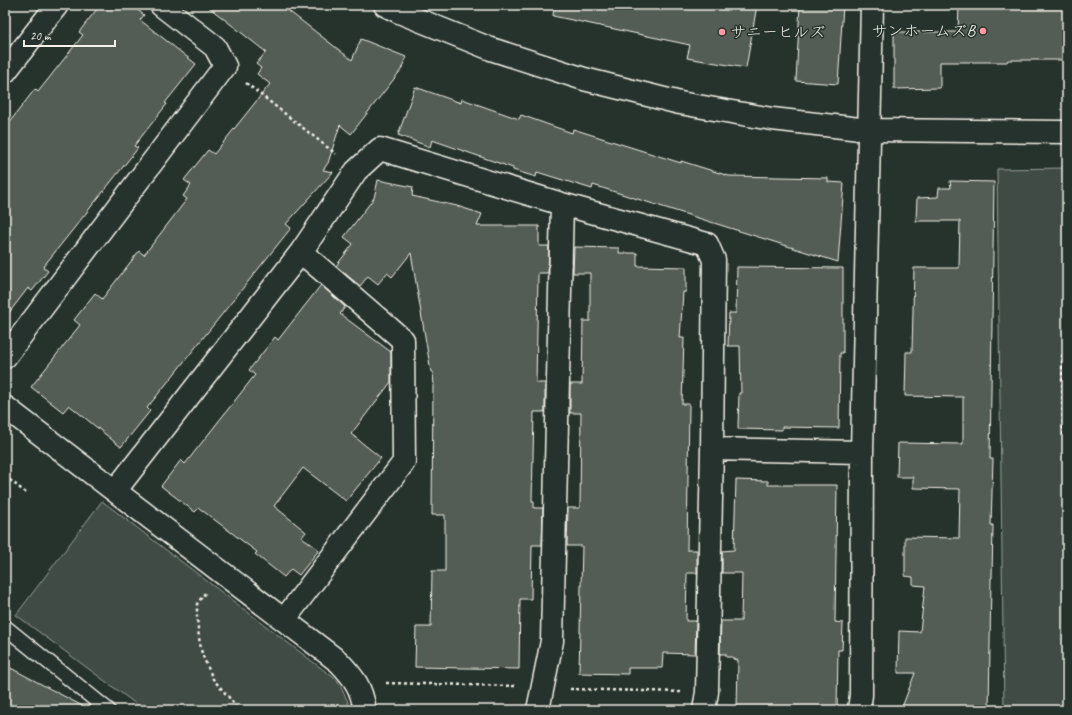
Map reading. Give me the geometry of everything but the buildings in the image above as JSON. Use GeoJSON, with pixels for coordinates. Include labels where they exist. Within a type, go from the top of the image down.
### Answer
{"type":"FeatureCollection","features":[{"type":"Feature","properties":{"kind":"street"},"geometry":{"type":"LineString","coordinates":[[5,72],[57,5]]}},
{"type":"Feature","properties":{"kind":"street"},"geometry":{"type":"LineString","coordinates":[[5,357],[225,66],[215,47],[161,5]]}},
{"type":"Feature","properties":{"kind":"street"},"geometry":{"type":"LineString","coordinates":[[385,5],[491,49],[584,79],[680,103],[772,119],[869,130],[1067,132]]}},
{"type":"Feature","properties":{"kind":"street"},"geometry":{"type":"LineString","coordinates":[[859,710],[861,695],[862,452],[872,5]]}},
{"type":"Feature","properties":{"kind":"street"},"geometry":{"type":"LineString","coordinates":[[115,490],[301,252],[356,171],[380,149],[562,204],[707,244],[714,260],[707,692],[704,710]]}},
{"type":"Feature","properties":{"kind":"street"},"geometry":{"type":"LineString","coordinates":[[538,710],[552,641],[562,204]]}},
{"type":"Feature","properties":{"kind":"street"},"geometry":{"type":"LineString","coordinates":[[284,620],[404,462],[403,340],[301,252]]}},
{"type":"Feature","properties":{"kind":"street"},"geometry":{"type":"LineString","coordinates":[[5,407],[339,662],[354,678],[362,696],[365,710]]}},
{"type":"Feature","properties":{"kind":"street"},"geometry":{"type":"LineString","coordinates":[[712,449],[862,452]]}},
{"type":"Feature","properties":{"kind":"lane"},"geometry":{"type":"LineString","coordinates":[[5,627],[108,710]]}},
{"type":"Feature","properties":{"kind":"path"},"geometry":{"type":"LineString","coordinates":[[225,66],[356,171]]}},
{"type":"Feature","properties":{"kind":"path"},"geometry":{"type":"LineString","coordinates":[[1067,343],[1062,357],[1062,429],[1067,461]]}},
{"type":"Feature","properties":{"kind":"path"},"geometry":{"type":"LineString","coordinates":[[5,476],[26,493]]}},
{"type":"Feature","properties":{"kind":"path"},"geometry":{"type":"LineString","coordinates":[[222,572],[200,598],[197,604],[199,638],[202,654],[213,679],[232,701],[237,710]]}},
{"type":"Feature","properties":{"kind":"shaded area"},"geometry":{"type":"Polygon","coordinates":[[[1067,168],[1067,710],[1004,710],[997,169],[1067,168]]]}},
{"type":"Feature","properties":{"kind":"shaded area"},"geometry":{"type":"Polygon","coordinates":[[[102,501],[338,681],[348,702],[348,710],[144,710],[16,615],[102,501]]]}},
{"type":"Feature","properties":{"kind":"place","name":"サンホームズB"},"geometry":{"type":"Point","coordinates":[983,31]}},
{"type":"Feature","properties":{"kind":"place","name":"サニーヒルズ"},"geometry":{"type":"Point","coordinates":[722,32]}}]}
